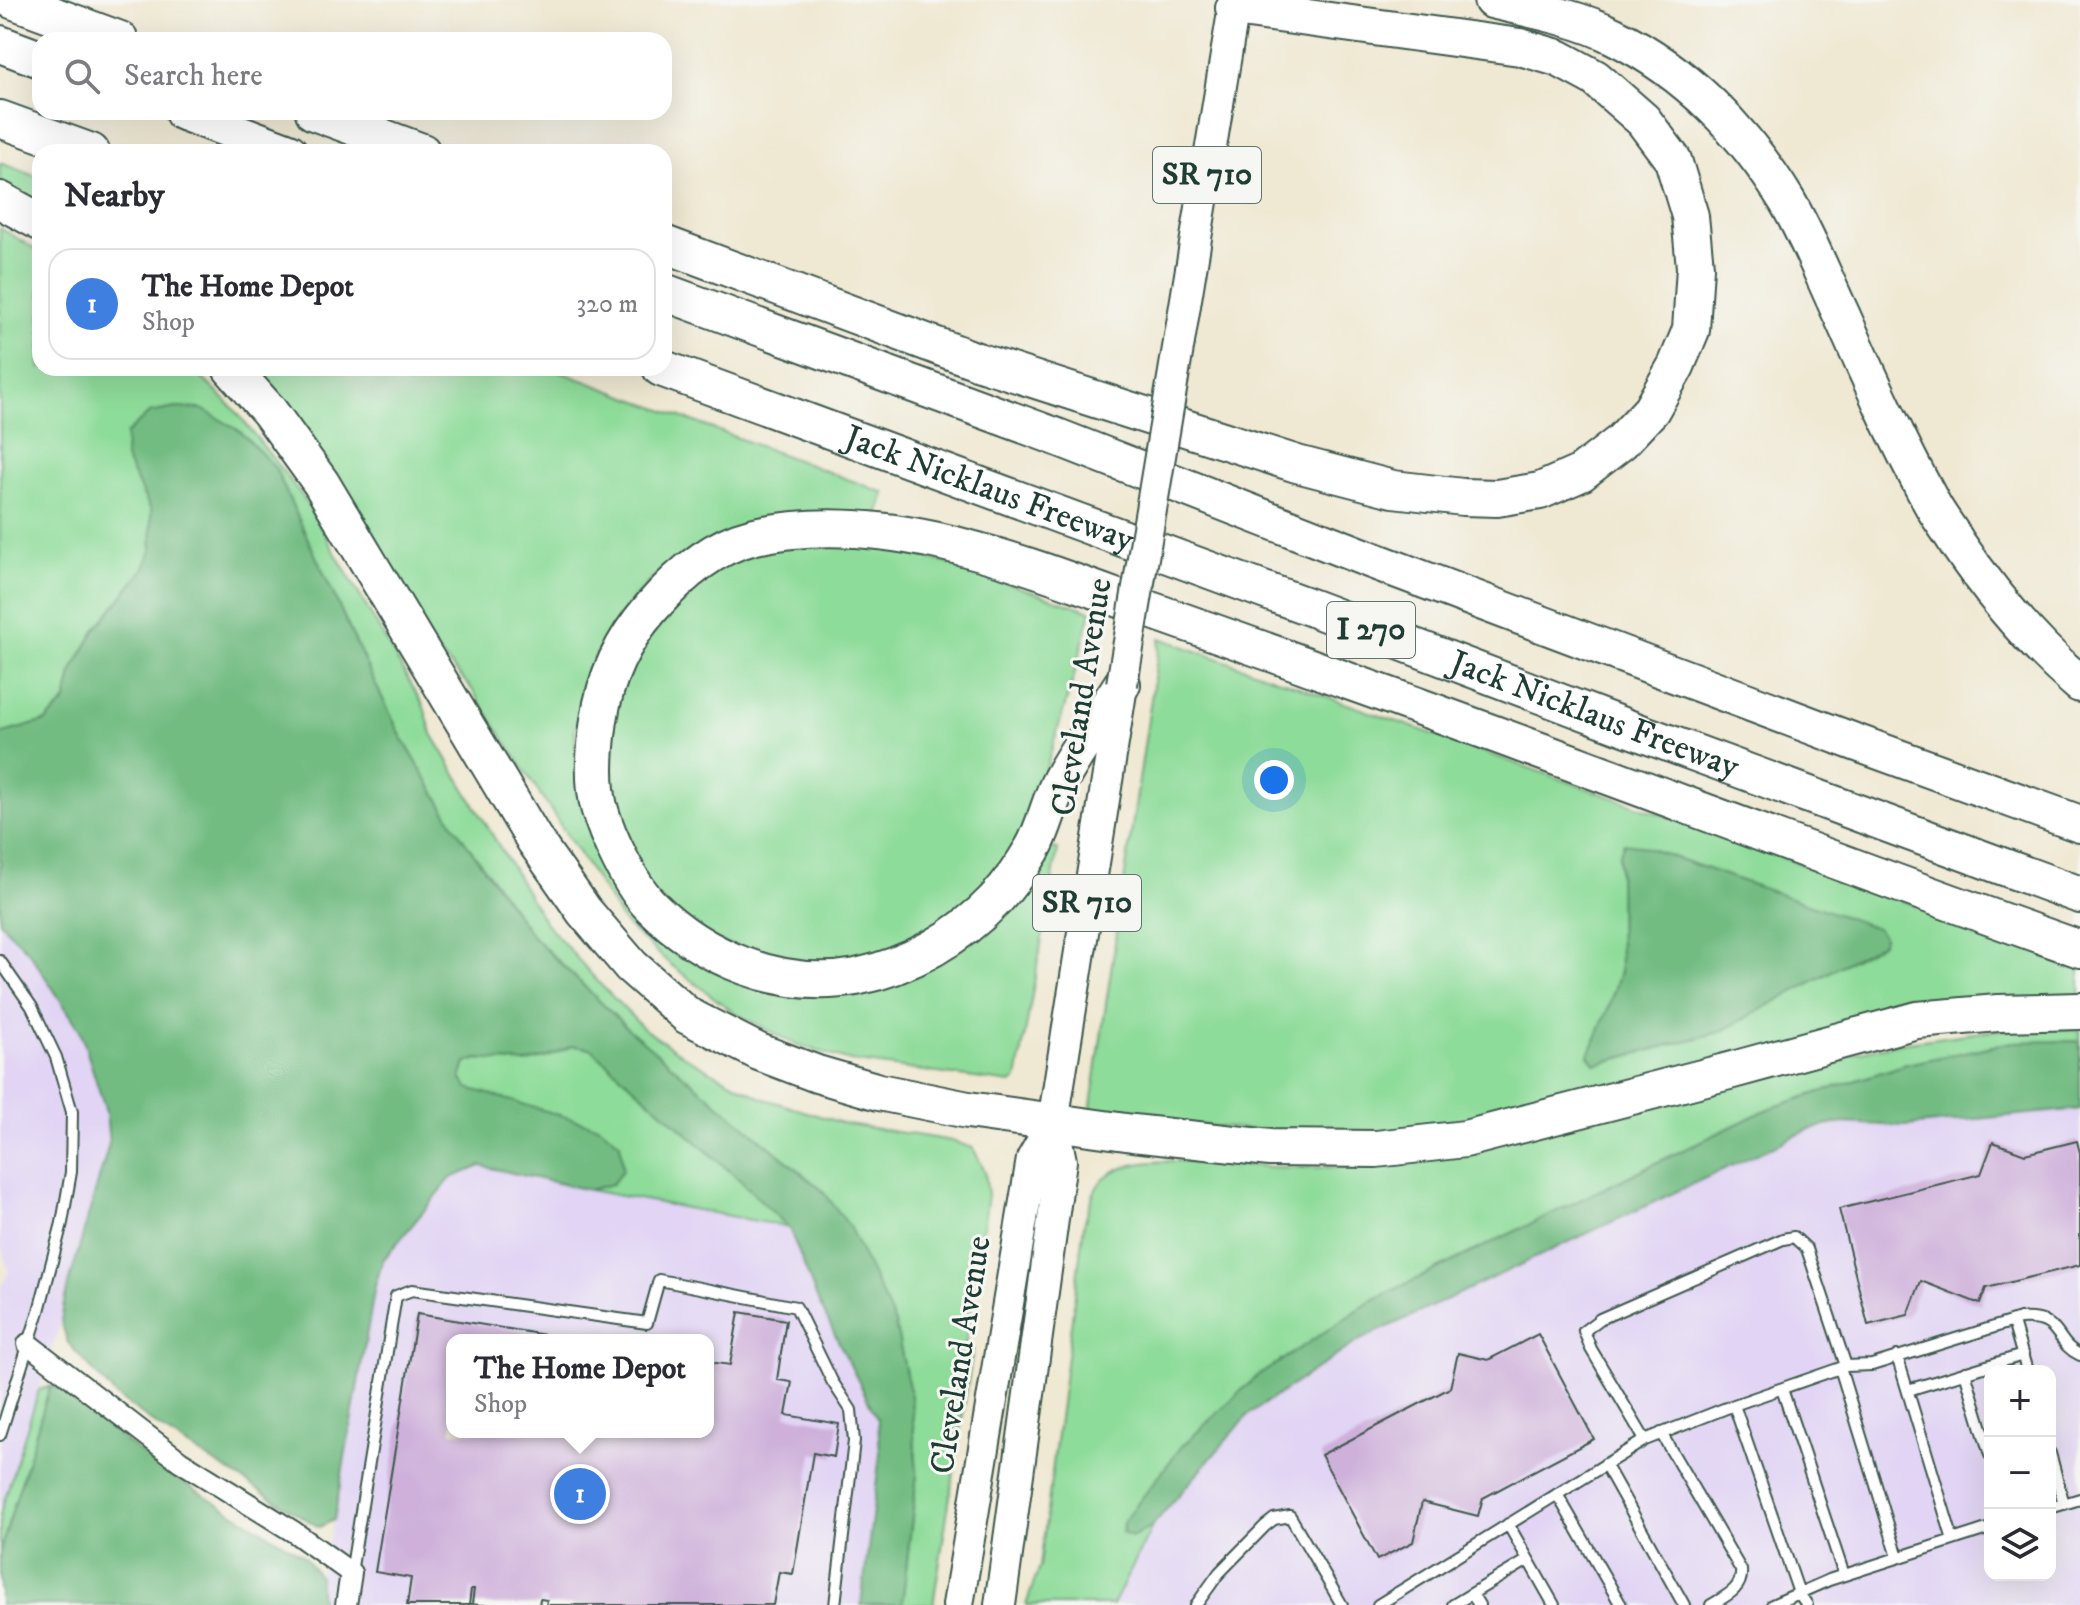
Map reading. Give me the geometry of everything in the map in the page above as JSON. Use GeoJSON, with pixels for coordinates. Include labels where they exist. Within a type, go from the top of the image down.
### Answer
{"type":"FeatureCollection","features":[{"type":"Feature","properties":{"kind":"highway"},"geometry":{"type":"LineString","coordinates":[[12,0],[98,32]]}},
{"type":"Feature","properties":{"kind":"highway"},"geometry":{"type":"LineString","coordinates":[[1492,0],[1559,16],[1613,36],[1663,66],[1719,111],[1758,157],[1788,203],[1932,505],[1987,586],[2054,662],[2080,684]]}},
{"type":"Feature","properties":{"kind":"highway"},"geometry":{"type":"LineString","coordinates":[[672,247],[977,361],[1297,464],[1393,489],[1497,498],[1540,491],[1581,473],[1621,442],[1651,410],[1676,366],[1691,330],[1695,267],[1690,216],[1673,160],[1643,120],[1595,78],[1558,58],[1520,47],[1234,4]]}},
{"type":"Feature","properties":{"kind":"highway"},"geometry":{"type":"LineString","coordinates":[[0,44],[32,56]]}},
{"type":"Feature","properties":{"kind":"highway"},"geometry":{"type":"LineString","coordinates":[[0,119],[69,144]]}},
{"type":"Feature","properties":{"kind":"highway"},"geometry":{"type":"LineString","coordinates":[[204,120],[268,144]]}},
{"type":"Feature","properties":{"kind":"highway"},"geometry":{"type":"LineString","coordinates":[[336,120],[400,144]]}},
{"type":"Feature","properties":{"kind":"highway"},"geometry":{"type":"LineString","coordinates":[[0,200],[32,218]]}},
{"type":"Feature","properties":{"kind":"highway","name":"Jack Nicklaus Freeway"},"geometry":{"type":"LineString","coordinates":[[672,295],[1057,437],[1369,559],[2080,824]]}},
{"type":"Feature","properties":{"kind":"highway","name":"Jack Nicklaus Freeway"},"geometry":{"type":"LineString","coordinates":[[672,372],[2080,895]]}},
{"type":"Feature","properties":{"kind":"highway"},"geometry":{"type":"LineString","coordinates":[[238,376],[269,411],[321,483],[535,841],[584,911],[631,966],[688,1016],[759,1052],[817,1074],[879,1092],[968,1110],[1053,1122],[1270,1148],[1376,1149],[1465,1139],[1917,1020],[1998,1013],[2080,1011]]}},
{"type":"Feature","properties":{"kind":"highway"},"geometry":{"type":"LineString","coordinates":[[1122,684],[1058,783],[1034,847],[999,896],[970,923],[933,949],[892,967],[852,978],[808,979],[767,973],[727,960],[688,938],[647,902],[618,856],[599,805],[594,750],[601,704],[616,659],[640,620],[673,583],[703,560],[744,538],[827,528],[868,530],[905,534],[1020,563],[1417,705],[2080,949]]}},
{"type":"Feature","properties":{"kind":"main road","name":"Cleveland Avenue"},"geometry":{"type":"LineString","coordinates":[[1000,1605],[1061,1161],[1053,1122],[1234,4]]}},
{"type":"Feature","properties":{"kind":"main road","name":"Cleveland Avenue"},"geometry":{"type":"LineString","coordinates":[[958,1605],[1032,1159],[1053,1122]]}},
{"type":"Feature","properties":{"kind":"street"},"geometry":{"type":"LineString","coordinates":[[28,1344],[180,1461],[294,1532],[351,1573],[346,1605]]}},
{"type":"Feature","properties":{"kind":"lane"},"geometry":{"type":"LineString","coordinates":[[0,961],[32,1007],[56,1057],[72,1112],[71,1172],[62,1223],[39,1311],[0,1435]]}},
{"type":"Feature","properties":{"kind":"lane"},"geometry":{"type":"LineString","coordinates":[[1645,1440],[1591,1349],[1584,1331],[1600,1319],[1783,1239],[1794,1237],[1807,1249],[1898,1557]]}},
{"type":"Feature","properties":{"kind":"lane"},"geometry":{"type":"LineString","coordinates":[[351,1573],[396,1296],[412,1290],[435,1292],[647,1323],[659,1280],[796,1307],[832,1381],[851,1410],[854,1441],[835,1605]]}},
{"type":"Feature","properties":{"kind":"lane"},"geometry":{"type":"LineString","coordinates":[[1378,1605],[1645,1440],[1734,1405],[1843,1367],[1872,1365],[2013,1322],[2036,1318],[2050,1324],[2073,1352],[2080,1355]]}},
{"type":"Feature","properties":{"kind":"lane"},"geometry":{"type":"LineString","coordinates":[[2013,1322],[2026,1365]]}},
{"type":"Feature","properties":{"kind":"lane"},"geometry":{"type":"LineString","coordinates":[[1908,1390],[2023,1355]]}},
{"type":"Feature","properties":{"kind":"lane"},"geometry":{"type":"LineString","coordinates":[[1897,1356],[1953,1540]]}},
{"type":"Feature","properties":{"kind":"lane"},"geometry":{"type":"LineString","coordinates":[[1965,1372],[1985,1437]]}},
{"type":"Feature","properties":{"kind":"lane"},"geometry":{"type":"LineString","coordinates":[[1782,1389],[1844,1575]]}},
{"type":"Feature","properties":{"kind":"lane"},"geometry":{"type":"LineString","coordinates":[[1734,1405],[1799,1593],[1807,1605]]}},
{"type":"Feature","properties":{"kind":"lane"},"geometry":{"type":"LineString","coordinates":[[1661,1433],[1741,1570],[1742,1580],[1737,1588],[1711,1605]]}},
{"type":"Feature","properties":{"kind":"lane"},"geometry":{"type":"LineString","coordinates":[[1605,1464],[1684,1605]]}},
{"type":"Feature","properties":{"kind":"lane"},"geometry":{"type":"LineString","coordinates":[[2056,1475],[2064,1504]]}},
{"type":"Feature","properties":{"kind":"lane"},"geometry":{"type":"LineString","coordinates":[[1557,1494],[1621,1605]]}},
{"type":"Feature","properties":{"kind":"lane"},"geometry":{"type":"LineString","coordinates":[[2056,1506],[2080,1499]]}},
{"type":"Feature","properties":{"kind":"lane"},"geometry":{"type":"LineString","coordinates":[[1196,1605],[1219,1573],[1265,1526],[1274,1519],[1290,1516],[1342,1605]]}},
{"type":"Feature","properties":{"kind":"lane"},"geometry":{"type":"LineString","coordinates":[[1508,1524],[1554,1605]]}},
{"type":"Feature","properties":{"kind":"lane"},"geometry":{"type":"LineString","coordinates":[[1772,1605],[1844,1575],[1984,1530]]}},
{"type":"Feature","properties":{"kind":"lane"},"geometry":{"type":"LineString","coordinates":[[1453,1605],[1528,1560]]}},
{"type":"Feature","properties":{"kind":"lane"},"geometry":{"type":"LineString","coordinates":[[1472,1594],[1479,1605]]}},
{"type":"Feature","properties":{"kind":"shaded area"},"geometry":{"type":"Polygon","coordinates":[[[0,922],[29,952],[80,1030],[106,1112],[109,1144],[65,1297],[61,1321],[0,1514],[0,1290],[9,1272],[0,1243],[0,922]]]}},
{"type":"Feature","properties":{"kind":"shaded area"},"geometry":{"type":"Polygon","coordinates":[[[2080,1109],[2080,1605],[1113,1605],[1152,1527],[1249,1413],[1360,1340],[1810,1129],[1840,1123],[1907,1126],[2080,1109]]]}},
{"type":"Feature","properties":{"kind":"shaded area"},"geometry":{"type":"Polygon","coordinates":[[[480,1166],[589,1190],[789,1227],[819,1303],[878,1420],[880,1454],[861,1605],[321,1605],[319,1576],[334,1520],[375,1286],[383,1260],[451,1178],[480,1166]]]}},
{"type":"Feature","properties":{"kind":"green space"},"geometry":{"type":"Polygon","coordinates":[[[0,163],[32,175],[32,205],[0,187],[0,163]]]}},
{"type":"Feature","properties":{"kind":"green space"},"geometry":{"type":"Polygon","coordinates":[[[0,228],[32,247],[32,376],[200,376],[234,409],[303,497],[424,707],[432,734],[544,921],[644,1029],[692,1061],[762,1098],[842,1123],[952,1141],[973,1148],[985,1171],[988,1195],[965,1347],[973,1349],[933,1605],[902,1605],[917,1474],[911,1397],[895,1323],[823,1191],[628,1029],[531,934],[455,827],[401,736],[275,468],[240,431],[125,458],[151,510],[152,549],[145,568],[96,629],[73,669],[66,701],[46,721],[0,734],[0,228]]]}},
{"type":"Feature","properties":{"kind":"green space"},"geometry":{"type":"Polygon","coordinates":[[[249,376],[571,376],[885,493],[875,524],[693,549],[653,578],[628,604],[590,666],[575,731],[578,790],[648,922],[871,983],[1046,847],[1058,849],[1017,1079],[1011,1083],[850,1061],[793,1043],[733,1012],[671,965],[625,924],[471,688],[427,639],[249,376]]]}},
{"type":"Feature","properties":{"kind":"green space"},"geometry":{"type":"Polygon","coordinates":[[[176,408],[202,409],[240,431],[275,468],[401,736],[455,827],[531,935],[628,1029],[823,1191],[849,1226],[895,1323],[911,1397],[917,1474],[902,1605],[861,1605],[880,1454],[878,1420],[819,1303],[789,1228],[741,1181],[590,1048],[572,1046],[525,1063],[478,1059],[466,1063],[461,1078],[468,1088],[600,1127],[620,1143],[623,1170],[612,1184],[589,1190],[481,1166],[451,1178],[383,1260],[375,1286],[334,1520],[319,1527],[170,1435],[116,1396],[68,1343],[61,1321],[65,1297],[109,1144],[106,1112],[80,1030],[29,952],[0,922],[0,734],[46,721],[66,701],[73,669],[96,629],[145,568],[152,549],[151,510],[125,458],[126,434],[149,413],[176,408]]]}},
{"type":"Feature","properties":{"kind":"green space"},"geometry":{"type":"Polygon","coordinates":[[[818,540],[900,548],[1091,611],[1042,781],[1023,831],[994,880],[930,936],[831,970],[703,940],[640,880],[594,754],[646,618],[727,557],[818,540]]]}},
{"type":"Feature","properties":{"kind":"green space"},"geometry":{"type":"Polygon","coordinates":[[[1160,638],[1827,873],[2080,966],[2080,1008],[2026,1005],[1518,1119],[1378,1141],[1100,1116],[1091,1106],[1160,638]],[[1624,843],[1619,856],[1620,972],[1589,1055],[1597,1064],[1720,1032],[1881,944],[1884,938],[1624,843]]]}},
{"type":"Feature","properties":{"kind":"green space"},"geometry":{"type":"Polygon","coordinates":[[[1624,843],[1639,845],[1877,928],[1884,938],[1881,944],[1720,1032],[1596,1064],[1589,1055],[1620,972],[1619,856],[1624,843]]]}},
{"type":"Feature","properties":{"kind":"green space"},"geometry":{"type":"Polygon","coordinates":[[[1997,1030],[2080,1030],[2080,1041],[2012,1042],[1907,1064],[1768,1109],[1373,1300],[1255,1378],[1132,1537],[1152,1527],[1113,1605],[1026,1605],[1040,1566],[1084,1224],[1095,1191],[1108,1175],[1123,1167],[1165,1161],[1277,1167],[1363,1167],[1900,1043],[1997,1030]]]}},
{"type":"Feature","properties":{"kind":"green space"},"geometry":{"type":"Polygon","coordinates":[[[2080,1041],[2080,1109],[1906,1126],[1840,1123],[1810,1129],[1360,1340],[1249,1414],[1152,1526],[1132,1537],[1122,1533],[1125,1520],[1182,1446],[1255,1378],[1373,1300],[1768,1109],[1907,1064],[2012,1042],[2080,1041]]]}},
{"type":"Feature","properties":{"kind":"green space"},"geometry":{"type":"Polygon","coordinates":[[[572,1046],[590,1048],[789,1227],[589,1190],[612,1184],[468,1088],[461,1079],[466,1063],[478,1059],[525,1063],[572,1046]]]}},
{"type":"Feature","properties":{"kind":"green space"},"geometry":{"type":"Polygon","coordinates":[[[50,1386],[0,1552],[0,1514],[39,1390],[50,1386]]]}},
{"type":"Feature","properties":{"kind":"green space"},"geometry":{"type":"Polygon","coordinates":[[[50,1386],[65,1388],[127,1443],[191,1487],[303,1555],[319,1576],[321,1605],[0,1605],[0,1552],[50,1386]]]}},
{"type":"Feature","properties":{"kind":"building"},"geometry":{"type":"Polygon","coordinates":[[[2077,1141],[2080,1153],[2080,1265],[1986,1288],[1980,1304],[1921,1281],[1908,1315],[1868,1325],[1839,1209],[1981,1174],[1993,1142],[2025,1154],[2077,1141]]]}},
{"type":"Feature","properties":{"kind":"building"},"geometry":{"type":"Polygon","coordinates":[[[739,1312],[786,1320],[777,1380],[792,1382],[786,1415],[839,1424],[834,1457],[813,1453],[793,1574],[779,1572],[773,1605],[546,1605],[547,1600],[540,1599],[539,1605],[479,1605],[472,1604],[474,1589],[471,1589],[469,1605],[407,1605],[411,1578],[375,1572],[417,1314],[540,1334],[446,1334],[446,1438],[714,1438],[714,1363],[730,1365],[739,1312]]]}},
{"type":"Feature","properties":{"kind":"building"},"geometry":{"type":"Polygon","coordinates":[[[1538,1334],[1594,1439],[1483,1498],[1478,1516],[1422,1502],[1413,1542],[1377,1560],[1321,1455],[1450,1388],[1458,1353],[1488,1360],[1538,1334]]]}},
{"type":"Feature","properties":{"kind":"place","name":"The Home Depot"},"geometry":{"type":"Point","coordinates":[580,1494]}}]}
